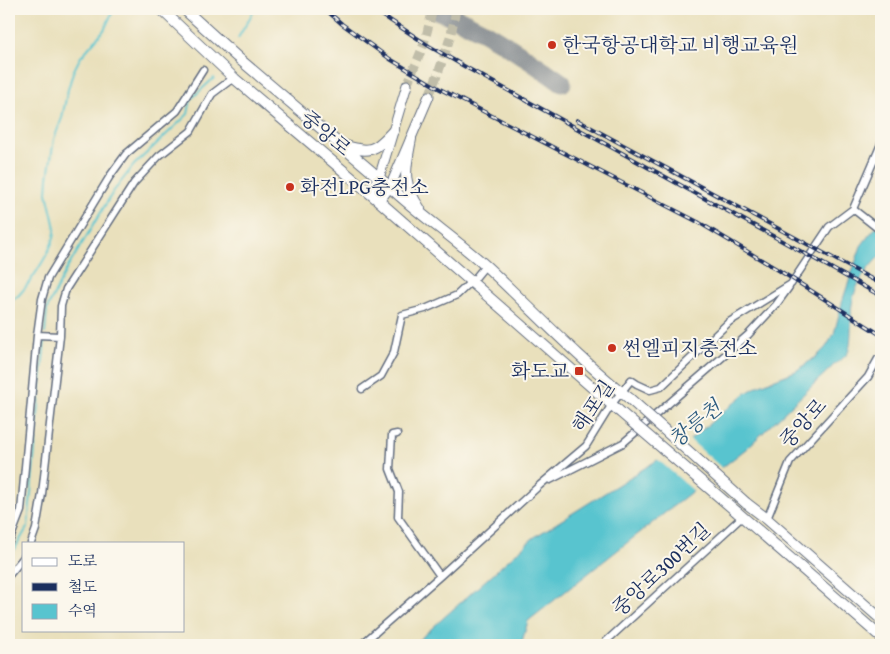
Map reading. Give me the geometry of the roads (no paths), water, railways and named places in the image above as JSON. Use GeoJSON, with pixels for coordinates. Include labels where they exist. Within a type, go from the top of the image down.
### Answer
{"type":"FeatureCollection","features":[{"type":"Feature","properties":{"kind":"main road","name":"중앙로"},"geometry":{"type":"LineString","coordinates":[[160,9],[235,78],[740,514]]}},
{"type":"Feature","properties":{"kind":"main road","name":"중앙로"},"geometry":{"type":"LineString","coordinates":[[184,9],[406,202],[486,266],[563,341],[746,503],[767,519]]}},
{"type":"Feature","properties":{"kind":"main road"},"geometry":{"type":"LineString","coordinates":[[338,143],[364,151],[372,149],[385,140],[394,130]]}},
{"type":"Feature","properties":{"kind":"main road"},"geometry":{"type":"LineString","coordinates":[[411,139],[405,176],[414,200],[426,218]]}},
{"type":"Feature","properties":{"kind":"main road"},"geometry":{"type":"LineString","coordinates":[[740,514],[881,637]]}},
{"type":"Feature","properties":{"kind":"main road"},"geometry":{"type":"LineString","coordinates":[[767,519],[881,619]]}},
{"type":"Feature","properties":{"kind":"street"},"geometry":{"type":"LineString","coordinates":[[9,542],[21,511],[37,335],[42,299],[48,278],[110,176],[126,154],[176,111],[203,70]]}},
{"type":"Feature","properties":{"kind":"street"},"geometry":{"type":"LineString","coordinates":[[31,542],[36,530],[42,494],[60,336],[61,306],[66,289],[134,183],[159,156],[191,131],[212,94],[235,78]]}},
{"type":"Feature","properties":{"kind":"street"},"geometry":{"type":"LineString","coordinates":[[368,192],[379,178],[408,86]]}},
{"type":"Feature","properties":{"kind":"street"},"geometry":{"type":"LineString","coordinates":[[379,201],[390,187],[429,96]]}},
{"type":"Feature","properties":{"kind":"street","name":"해포길"},"geometry":{"type":"LineString","coordinates":[[361,645],[586,446],[626,396],[632,380],[650,390],[661,387],[729,322],[791,284],[829,227],[853,209],[881,144]]}},
{"type":"Feature","properties":{"kind":"street"},"geometry":{"type":"LineString","coordinates":[[853,209],[881,231]]}},
{"type":"Feature","properties":{"kind":"street"},"geometry":{"type":"LineString","coordinates":[[362,389],[382,376],[394,352],[402,315],[426,309],[457,295],[486,266]]}},
{"type":"Feature","properties":{"kind":"street"},"geometry":{"type":"LineString","coordinates":[[540,485],[623,443],[748,335],[776,305],[791,284]]}},
{"type":"Feature","properties":{"kind":"street"},"geometry":{"type":"LineString","coordinates":[[37,335],[60,336]]}},
{"type":"Feature","properties":{"kind":"street","name":"중앙로"},"geometry":{"type":"LineString","coordinates":[[767,519],[790,462],[868,377],[878,359]]}},
{"type":"Feature","properties":{"kind":"street"},"geometry":{"type":"LineString","coordinates":[[397,434],[392,435],[390,469],[399,492],[398,517],[440,576]]}},
{"type":"Feature","properties":{"kind":"street","name":"중앙로300번길"},"geometry":{"type":"LineString","coordinates":[[602,645],[740,514]]}},
{"type":"Feature","properties":{"kind":"street"},"geometry":{"type":"LineString","coordinates":[[9,575],[22,560]]}},
{"type":"Feature","properties":{"kind":"water"},"geometry":{"type":"Polygon","coordinates":[[[881,222],[881,255],[866,271],[856,290],[852,304],[850,344],[847,354],[747,448],[528,621],[521,645],[413,645],[533,538],[691,439],[746,393],[760,385],[796,371],[817,356],[826,347],[834,334],[843,299],[861,246],[881,222]]]}},
{"type":"Feature","properties":{"kind":"waterway"},"geometry":{"type":"LineString","coordinates":[[9,302],[19,295],[30,282],[52,244],[55,228],[47,193],[54,139],[62,118],[73,72],[80,58],[104,30],[114,9]]}},
{"type":"Feature","properties":{"kind":"waterway"},"geometry":{"type":"LineString","coordinates":[[238,38],[255,9]]}},
{"type":"Feature","properties":{"kind":"waterway"},"geometry":{"type":"LineString","coordinates":[[45,333],[47,309],[65,272],[113,192],[134,165],[188,114],[191,99],[214,78]]}},
{"type":"Feature","properties":{"kind":"waterway"},"geometry":{"type":"LineString","coordinates":[[9,559],[28,526],[45,338]]}},
{"type":"Feature","properties":{"kind":"tunnel"},"geometry":{"type":"LineString","coordinates":[[407,85],[424,44],[433,9]]}},
{"type":"Feature","properties":{"kind":"tunnel"},"geometry":{"type":"LineString","coordinates":[[429,96],[448,43],[456,9]]}},
{"type":"Feature","properties":{"kind":"railway"},"geometry":{"type":"LineString","coordinates":[[325,9],[342,24],[390,59],[440,89],[698,222],[881,335]]}},
{"type":"Feature","properties":{"kind":"railway"},"geometry":{"type":"LineString","coordinates":[[373,9],[429,46],[469,69],[881,296]]}},
{"type":"Feature","properties":{"kind":"railway"},"geometry":{"type":"LineString","coordinates":[[577,120],[881,284]]}},
{"type":"Feature","properties":{"kind":"place","name":"한국항공대학교 비행교육원"},"geometry":{"type":"Point","coordinates":[552,45]}},
{"type":"Feature","properties":{"kind":"place","name":"화전LPG충전소"},"geometry":{"type":"Point","coordinates":[290,187]}},
{"type":"Feature","properties":{"kind":"place","name":"썬엘피지충전소"},"geometry":{"type":"Point","coordinates":[612,348]}},
{"type":"Feature","properties":{"kind":"place","name":"화도교"},"geometry":{"type":"Point","coordinates":[579,371]}},
{"type":"Feature","properties":{"kind":"water label","name":"창릉천"},"geometry":{"type":"Point","coordinates":[695,424]}}]}
